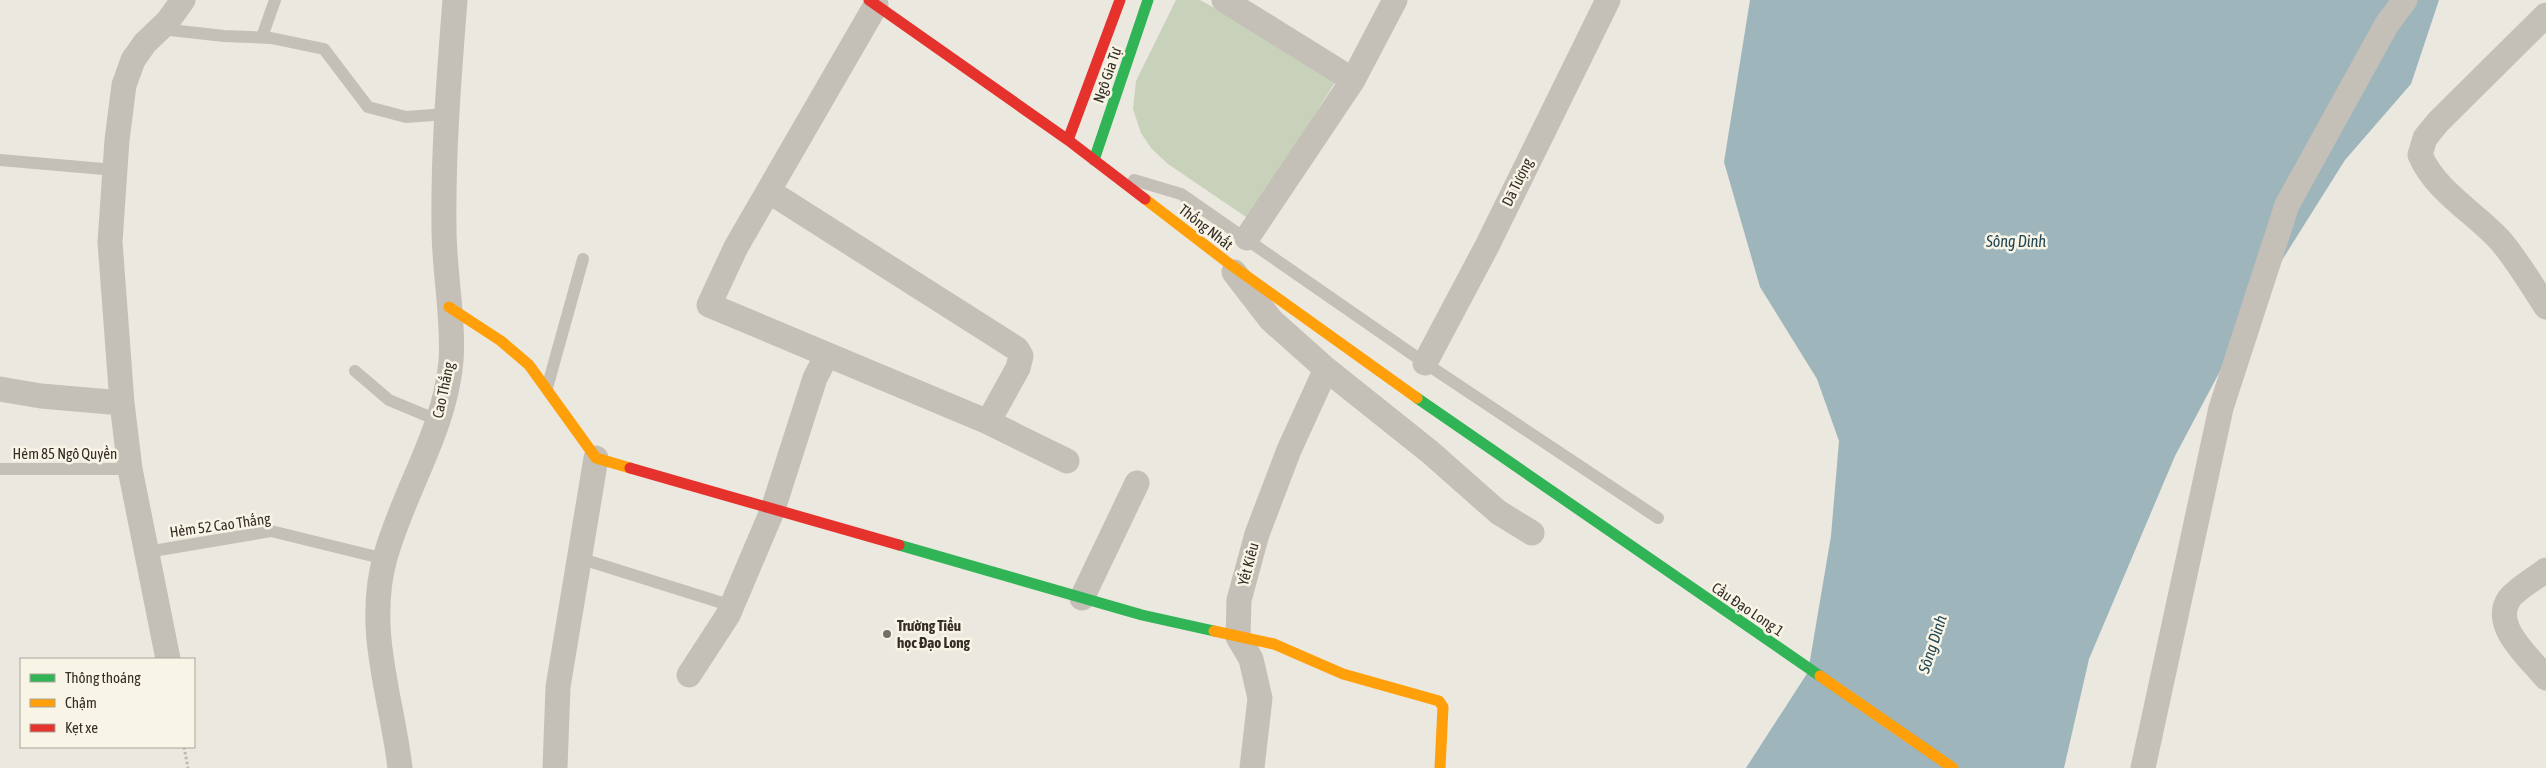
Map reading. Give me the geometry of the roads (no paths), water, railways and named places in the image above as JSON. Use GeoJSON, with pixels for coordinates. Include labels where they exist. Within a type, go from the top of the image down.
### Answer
{"type":"FeatureCollection","features":[{"type":"Feature","properties":{"kind":"main road","name":"Ngô Gia Tự"},"geometry":{"type":"LineString","coordinates":[[1068,140],[1120,0]]}},
{"type":"Feature","properties":{"kind":"main road","name":"Ngô Gia Tự"},"geometry":{"type":"LineString","coordinates":[[1094,160],[1148,0]]}},
{"type":"Feature","properties":{"kind":"main road","name":"Thống Nhất"},"geometry":{"type":"LineString","coordinates":[[872,2],[1068,140],[1227,262],[1526,475]]}},
{"type":"Feature","properties":{"kind":"main road"},"geometry":{"type":"LineString","coordinates":[[448,307],[510,347],[530,366],[579,437],[596,458],[1142,615],[1274,644],[1343,674],[1386,688],[1439,701],[1443,707],[1440,768]]}},
{"type":"Feature","properties":{"kind":"main road","name":"Cầu Đạo Long 1"},"geometry":{"type":"LineString","coordinates":[[1526,475],[1953,768]]}},
{"type":"Feature","properties":{"kind":"street"},"geometry":{"type":"LineString","coordinates":[[168,658],[130,469],[122,403],[110,242],[124,85],[133,60],[182,0]]}},
{"type":"Feature","properties":{"kind":"street","name":"Cao Thắng"},"geometry":{"type":"LineString","coordinates":[[400,768],[378,647],[377,611],[384,559],[402,510],[428,450],[446,390],[451,361],[444,241],[443,164],[455,0]]}},
{"type":"Feature","properties":{"kind":"street"},"geometry":{"type":"LineString","coordinates":[[1224,0],[1353,80]]}},
{"type":"Feature","properties":{"kind":"street"},"geometry":{"type":"LineString","coordinates":[[1246,238],[1353,80],[1395,0]]}},
{"type":"Feature","properties":{"kind":"street","name":"Dã Tượng"},"geometry":{"type":"LineString","coordinates":[[1425,363],[1487,246],[1608,0]]}},
{"type":"Feature","properties":{"kind":"street"},"geometry":{"type":"LineString","coordinates":[[2143,768],[2221,408],[2287,205],[2387,24],[2405,0]]}},
{"type":"Feature","properties":{"kind":"street"},"geometry":{"type":"LineString","coordinates":[[872,2],[770,192],[736,247],[709,305],[988,422],[1067,461]]}},
{"type":"Feature","properties":{"kind":"street"},"geometry":{"type":"LineString","coordinates":[[2546,15],[2438,122],[2425,138],[2420,155],[2426,169],[2499,240],[2546,307]]}},
{"type":"Feature","properties":{"kind":"street"},"geometry":{"type":"LineString","coordinates":[[770,192],[1017,349],[1021,356],[1018,368],[988,422]]}},
{"type":"Feature","properties":{"kind":"street"},"geometry":{"type":"LineString","coordinates":[[1227,262],[1271,320],[1326,369],[1430,452],[1498,512],[1532,533]]}},
{"type":"Feature","properties":{"kind":"street"},"geometry":{"type":"LineString","coordinates":[[689,675],[732,606],[773,509],[816,378],[827,355]]}},
{"type":"Feature","properties":{"kind":"street","name":"Yết Kiêu"},"geometry":{"type":"LineString","coordinates":[[1238,637],[1239,600],[1257,534],[1289,450],[1326,369]]}},
{"type":"Feature","properties":{"kind":"street"},"geometry":{"type":"LineString","coordinates":[[0,389],[41,396],[122,403]]}},
{"type":"Feature","properties":{"kind":"street"},"geometry":{"type":"LineString","coordinates":[[555,768],[558,687],[596,458]]}},
{"type":"Feature","properties":{"kind":"street"},"geometry":{"type":"LineString","coordinates":[[1082,598],[1137,483]]}},
{"type":"Feature","properties":{"kind":"street"},"geometry":{"type":"LineString","coordinates":[[2546,570],[2509,598],[2503,616],[2507,629],[2546,678]]}},
{"type":"Feature","properties":{"kind":"street"},"geometry":{"type":"LineString","coordinates":[[1238,637],[1251,659],[1260,698],[1252,768]]}},
{"type":"Feature","properties":{"kind":"lane"},"geometry":{"type":"LineString","coordinates":[[262,38],[275,0]]}},
{"type":"Feature","properties":{"kind":"lane"},"geometry":{"type":"LineString","coordinates":[[160,28],[224,36],[262,38],[324,49],[368,107],[406,117],[447,114]]}},
{"type":"Feature","properties":{"kind":"lane"},"geometry":{"type":"LineString","coordinates":[[0,160],[115,170]]}},
{"type":"Feature","properties":{"kind":"lane"},"geometry":{"type":"LineString","coordinates":[[1112,173],[1181,194],[1425,363],[1658,518]]}},
{"type":"Feature","properties":{"kind":"lane"},"geometry":{"type":"LineString","coordinates":[[547,390],[584,259]]}},
{"type":"Feature","properties":{"kind":"lane"},"geometry":{"type":"LineString","coordinates":[[355,371],[389,400],[437,420]]}},
{"type":"Feature","properties":{"kind":"lane","name":"Hẻm 85 Ngô Quyền"},"geometry":{"type":"LineString","coordinates":[[0,469],[130,469]]}},
{"type":"Feature","properties":{"kind":"lane","name":"Hẻm 52 Cao Thắng"},"geometry":{"type":"LineString","coordinates":[[147,552],[271,531],[384,559]]}},
{"type":"Feature","properties":{"kind":"lane"},"geometry":{"type":"LineString","coordinates":[[579,558],[732,606]]}},
{"type":"Feature","properties":{"kind":"water","name":"Sông Dinh"},"geometry":{"type":"Polygon","coordinates":[[[1750,0],[2439,0],[2411,84],[2345,160],[2262,292],[2175,456],[2089,659],[2064,768],[1746,768],[1808,672],[1831,536],[1839,441],[1817,379],[1760,287],[1724,162],[1750,0]]]}},
{"type":"Feature","properties":{"kind":"place","name":"Trường Tiểu học Đạo Long"},"geometry":{"type":"Point","coordinates":[887,634]}}]}
